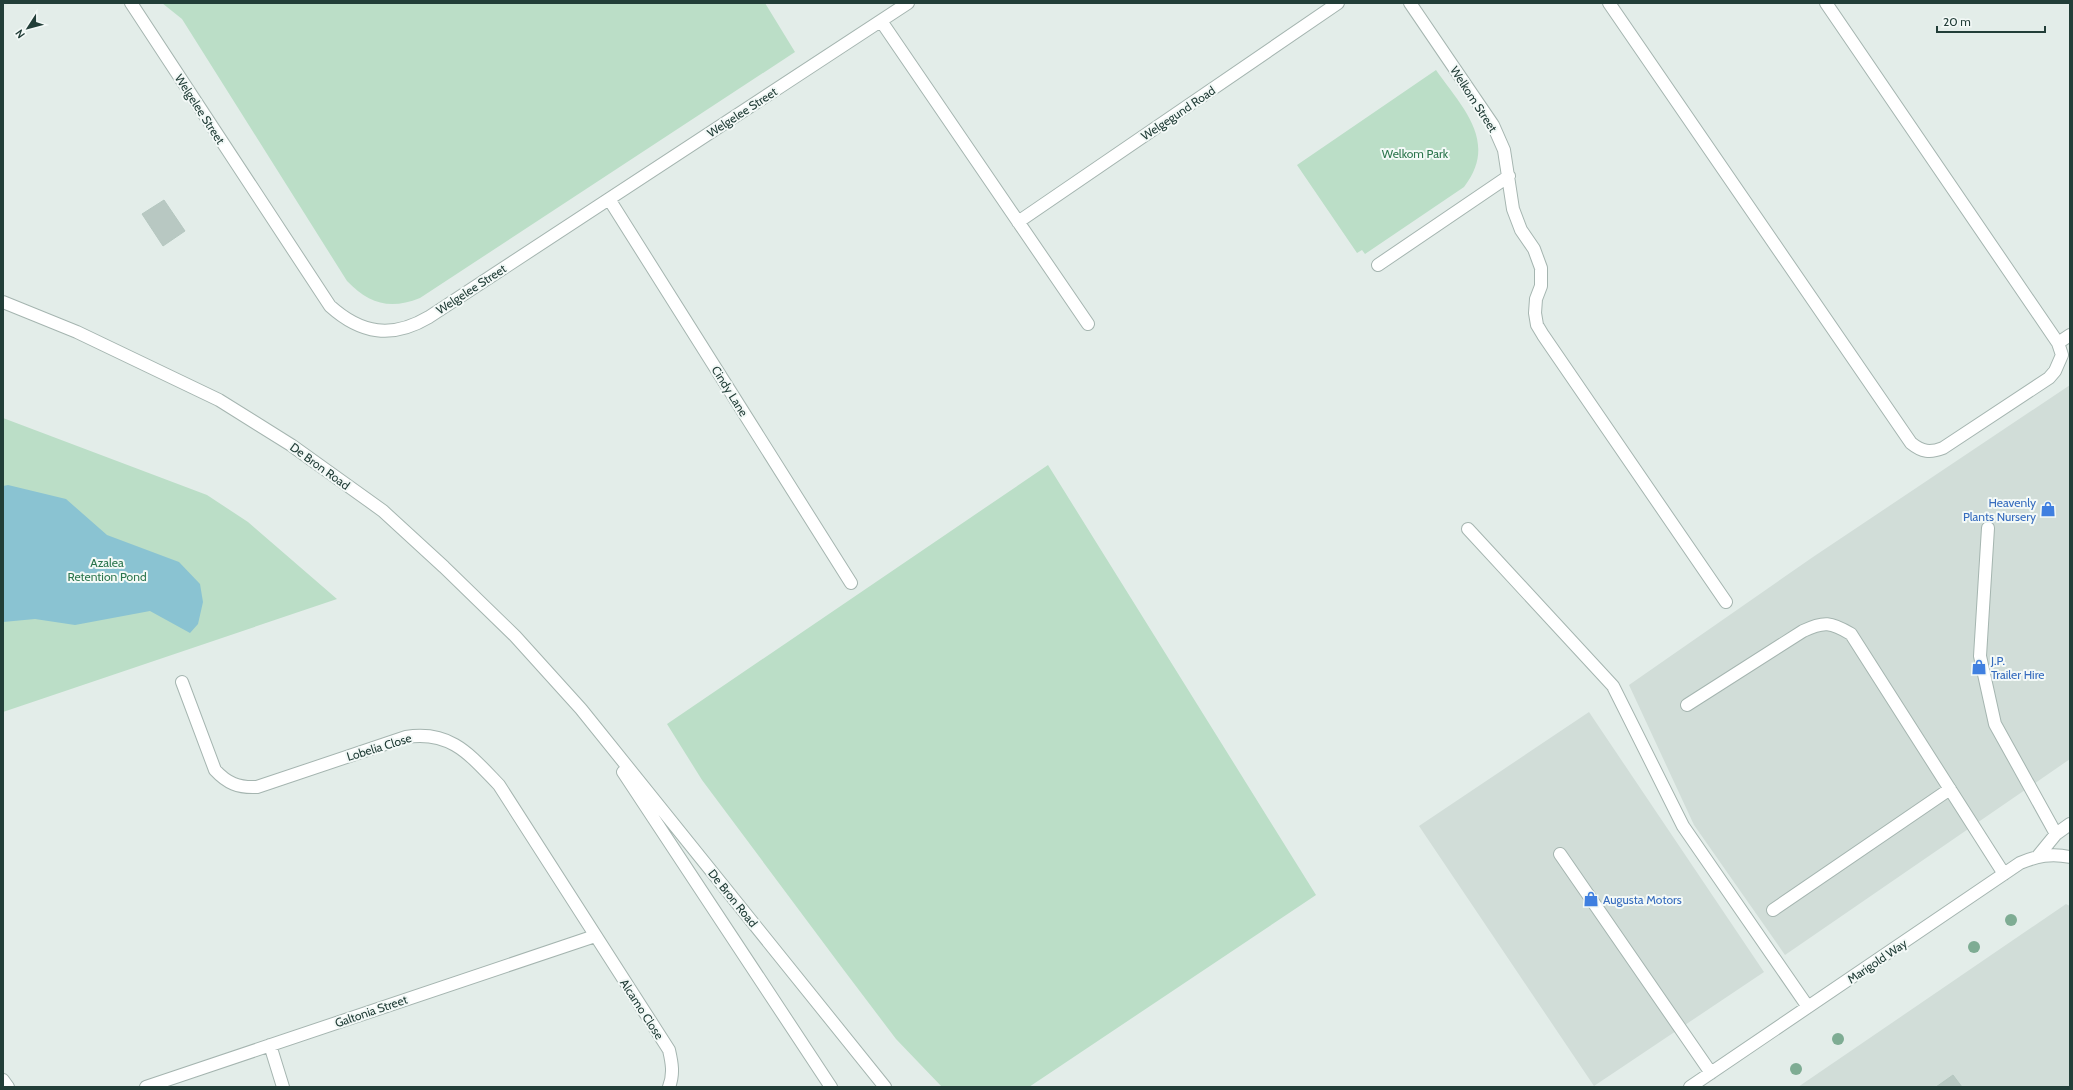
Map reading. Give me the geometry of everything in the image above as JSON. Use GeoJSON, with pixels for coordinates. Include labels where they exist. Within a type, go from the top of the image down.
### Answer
{"type":"FeatureCollection","features":[{"type":"Feature","properties":{"kind":"street","name":"Welgelee Street"},"geometry":{"type":"LineString","coordinates":[[131,3],[330,306],[352,323],[382,331],[398,330],[415,326],[908,3]]}},
{"type":"Feature","properties":{"kind":"street","name":"Welgegund Road"},"geometry":{"type":"LineString","coordinates":[[1018,222],[1338,3]]}},
{"type":"Feature","properties":{"kind":"street","name":"Welkom Street"},"geometry":{"type":"LineString","coordinates":[[1410,3],[1493,125],[1504,150],[1513,209],[1521,230],[1534,249],[1541,268],[1542,277],[1536,299],[1535,313],[1543,335],[1726,602]]}},
{"type":"Feature","properties":{"kind":"street"},"geometry":{"type":"LineString","coordinates":[[1609,3],[1911,443],[1918,449],[1934,452],[1943,448],[2049,378],[2060,362],[2062,355],[2058,343],[1826,3]]}},
{"type":"Feature","properties":{"kind":"street"},"geometry":{"type":"LineString","coordinates":[[881,21],[1088,324]]}},
{"type":"Feature","properties":{"kind":"street"},"geometry":{"type":"LineString","coordinates":[[1378,265],[1509,176]]}},
{"type":"Feature","properties":{"kind":"street","name":"Cindy Lane"},"geometry":{"type":"LineString","coordinates":[[608,199],[851,583]]}},
{"type":"Feature","properties":{"kind":"street","name":"De Bron Road"},"geometry":{"type":"LineString","coordinates":[[3,302],[77,332],[219,400],[291,445],[383,511],[444,567],[515,636],[582,709],[885,1087]]}},
{"type":"Feature","properties":{"kind":"street"},"geometry":{"type":"LineString","coordinates":[[2058,343],[2070,335]]}},
{"type":"Feature","properties":{"kind":"street"},"geometry":{"type":"LineString","coordinates":[[1988,528],[1980,656],[1995,724],[2056,834]]}},
{"type":"Feature","properties":{"kind":"street"},"geometry":{"type":"LineString","coordinates":[[1468,529],[1613,686],[1683,826],[1808,1007]]}},
{"type":"Feature","properties":{"kind":"street"},"geometry":{"type":"LineString","coordinates":[[1686,705],[1803,631],[1816,625],[1828,623],[1838,626],[1850,634],[2004,874]]}},
{"type":"Feature","properties":{"kind":"street","name":"Lobelia Close"},"geometry":{"type":"LineString","coordinates":[[182,682],[215,770],[224,779],[235,785],[257,787],[406,737],[422,734],[437,736],[450,741],[462,749],[499,785],[595,936]]}},
{"type":"Feature","properties":{"kind":"street","name":"De Bron Road"},"geometry":{"type":"LineString","coordinates":[[582,709],[831,1087]]}},
{"type":"Feature","properties":{"kind":"street"},"geometry":{"type":"LineString","coordinates":[[1773,910],[1950,789]]}},
{"type":"Feature","properties":{"kind":"street"},"geometry":{"type":"LineString","coordinates":[[2038,856],[2056,834],[2070,824]]}},
{"type":"Feature","properties":{"kind":"street"},"geometry":{"type":"LineString","coordinates":[[1560,854],[1711,1073]]}},
{"type":"Feature","properties":{"kind":"street","name":"Marigold Way"},"geometry":{"type":"LineString","coordinates":[[1690,1087],[2020,863],[2038,856],[2052,854],[2070,857]]}},
{"type":"Feature","properties":{"kind":"street","name":"Galtonia Street"},"geometry":{"type":"LineString","coordinates":[[146,1087],[595,936]]}},
{"type":"Feature","properties":{"kind":"street","name":"Alcamo Close"},"geometry":{"type":"LineString","coordinates":[[595,936],[669,1050],[672,1065],[669,1087]]}},
{"type":"Feature","properties":{"kind":"street"},"geometry":{"type":"LineString","coordinates":[[270,1045],[283,1087]]}},
{"type":"Feature","properties":{"kind":"street"},"geometry":{"type":"LineString","coordinates":[[3,1080],[8,1087]]}},
{"type":"Feature","properties":{"kind":"shaded area"},"geometry":{"type":"Polygon","coordinates":[[[2070,385],[2070,759],[1785,955],[1694,825],[1629,685],[1813,557],[2070,385]]]}},
{"type":"Feature","properties":{"kind":"shaded area","name":"Augusta Motors"},"geometry":{"type":"Polygon","coordinates":[[[1589,712],[1764,972],[1594,1086],[1419,826],[1589,712]]]}},
{"type":"Feature","properties":{"kind":"shaded area"},"geometry":{"type":"Polygon","coordinates":[[[2066,904],[2070,906],[2070,1087],[1798,1087],[2066,904]]]}},
{"type":"Feature","properties":{"kind":"green space"},"geometry":{"type":"Polygon","coordinates":[[[162,3],[765,3],[795,52],[420,298],[399,304],[390,304],[372,300],[355,289],[347,281],[182,19],[162,3]]]}},
{"type":"Feature","properties":{"kind":"green space","name":"Welkom Park"},"geometry":{"type":"Polygon","coordinates":[[[1436,70],[1466,111],[1473,126],[1477,140],[1478,155],[1474,171],[1464,187],[1365,254],[1362,250],[1357,253],[1297,165],[1436,70]]]}},
{"type":"Feature","properties":{"kind":"green space","name":"Azalea Retention Pond"},"geometry":{"type":"Polygon","coordinates":[[[3,418],[207,495],[248,522],[337,599],[3,712],[3,418]]]}},
{"type":"Feature","properties":{"kind":"green space"},"geometry":{"type":"Polygon","coordinates":[[[1048,465],[1316,895],[1029,1087],[942,1087],[896,1039],[702,780],[667,724],[1048,465]]]}},
{"type":"Feature","properties":{"kind":"water"},"geometry":{"type":"Polygon","coordinates":[[[8,485],[66,499],[107,535],[179,562],[200,584],[203,602],[198,624],[190,633],[150,611],[75,625],[35,619],[3,622],[3,486],[8,485]]]}},
{"type":"Feature","properties":{"kind":"building"},"geometry":{"type":"Polygon","coordinates":[[[164,200],[185,231],[163,246],[142,214],[164,200]]]}},
{"type":"Feature","properties":{"kind":"building"},"geometry":{"type":"Polygon","coordinates":[[[1953,1075],[1962,1087],[1936,1087],[1953,1075]]]}},
{"type":"Feature","properties":{"kind":"place","name":"Heavenly Plants Nursery"},"geometry":{"type":"Point","coordinates":[2048,509]}},
{"type":"Feature","properties":{"kind":"place","name":"J.P. Trailer Hire"},"geometry":{"type":"Point","coordinates":[1979,667]}},
{"type":"Feature","properties":{"kind":"place","name":"Augusta Motors"},"geometry":{"type":"Point","coordinates":[1591,899]}}]}
